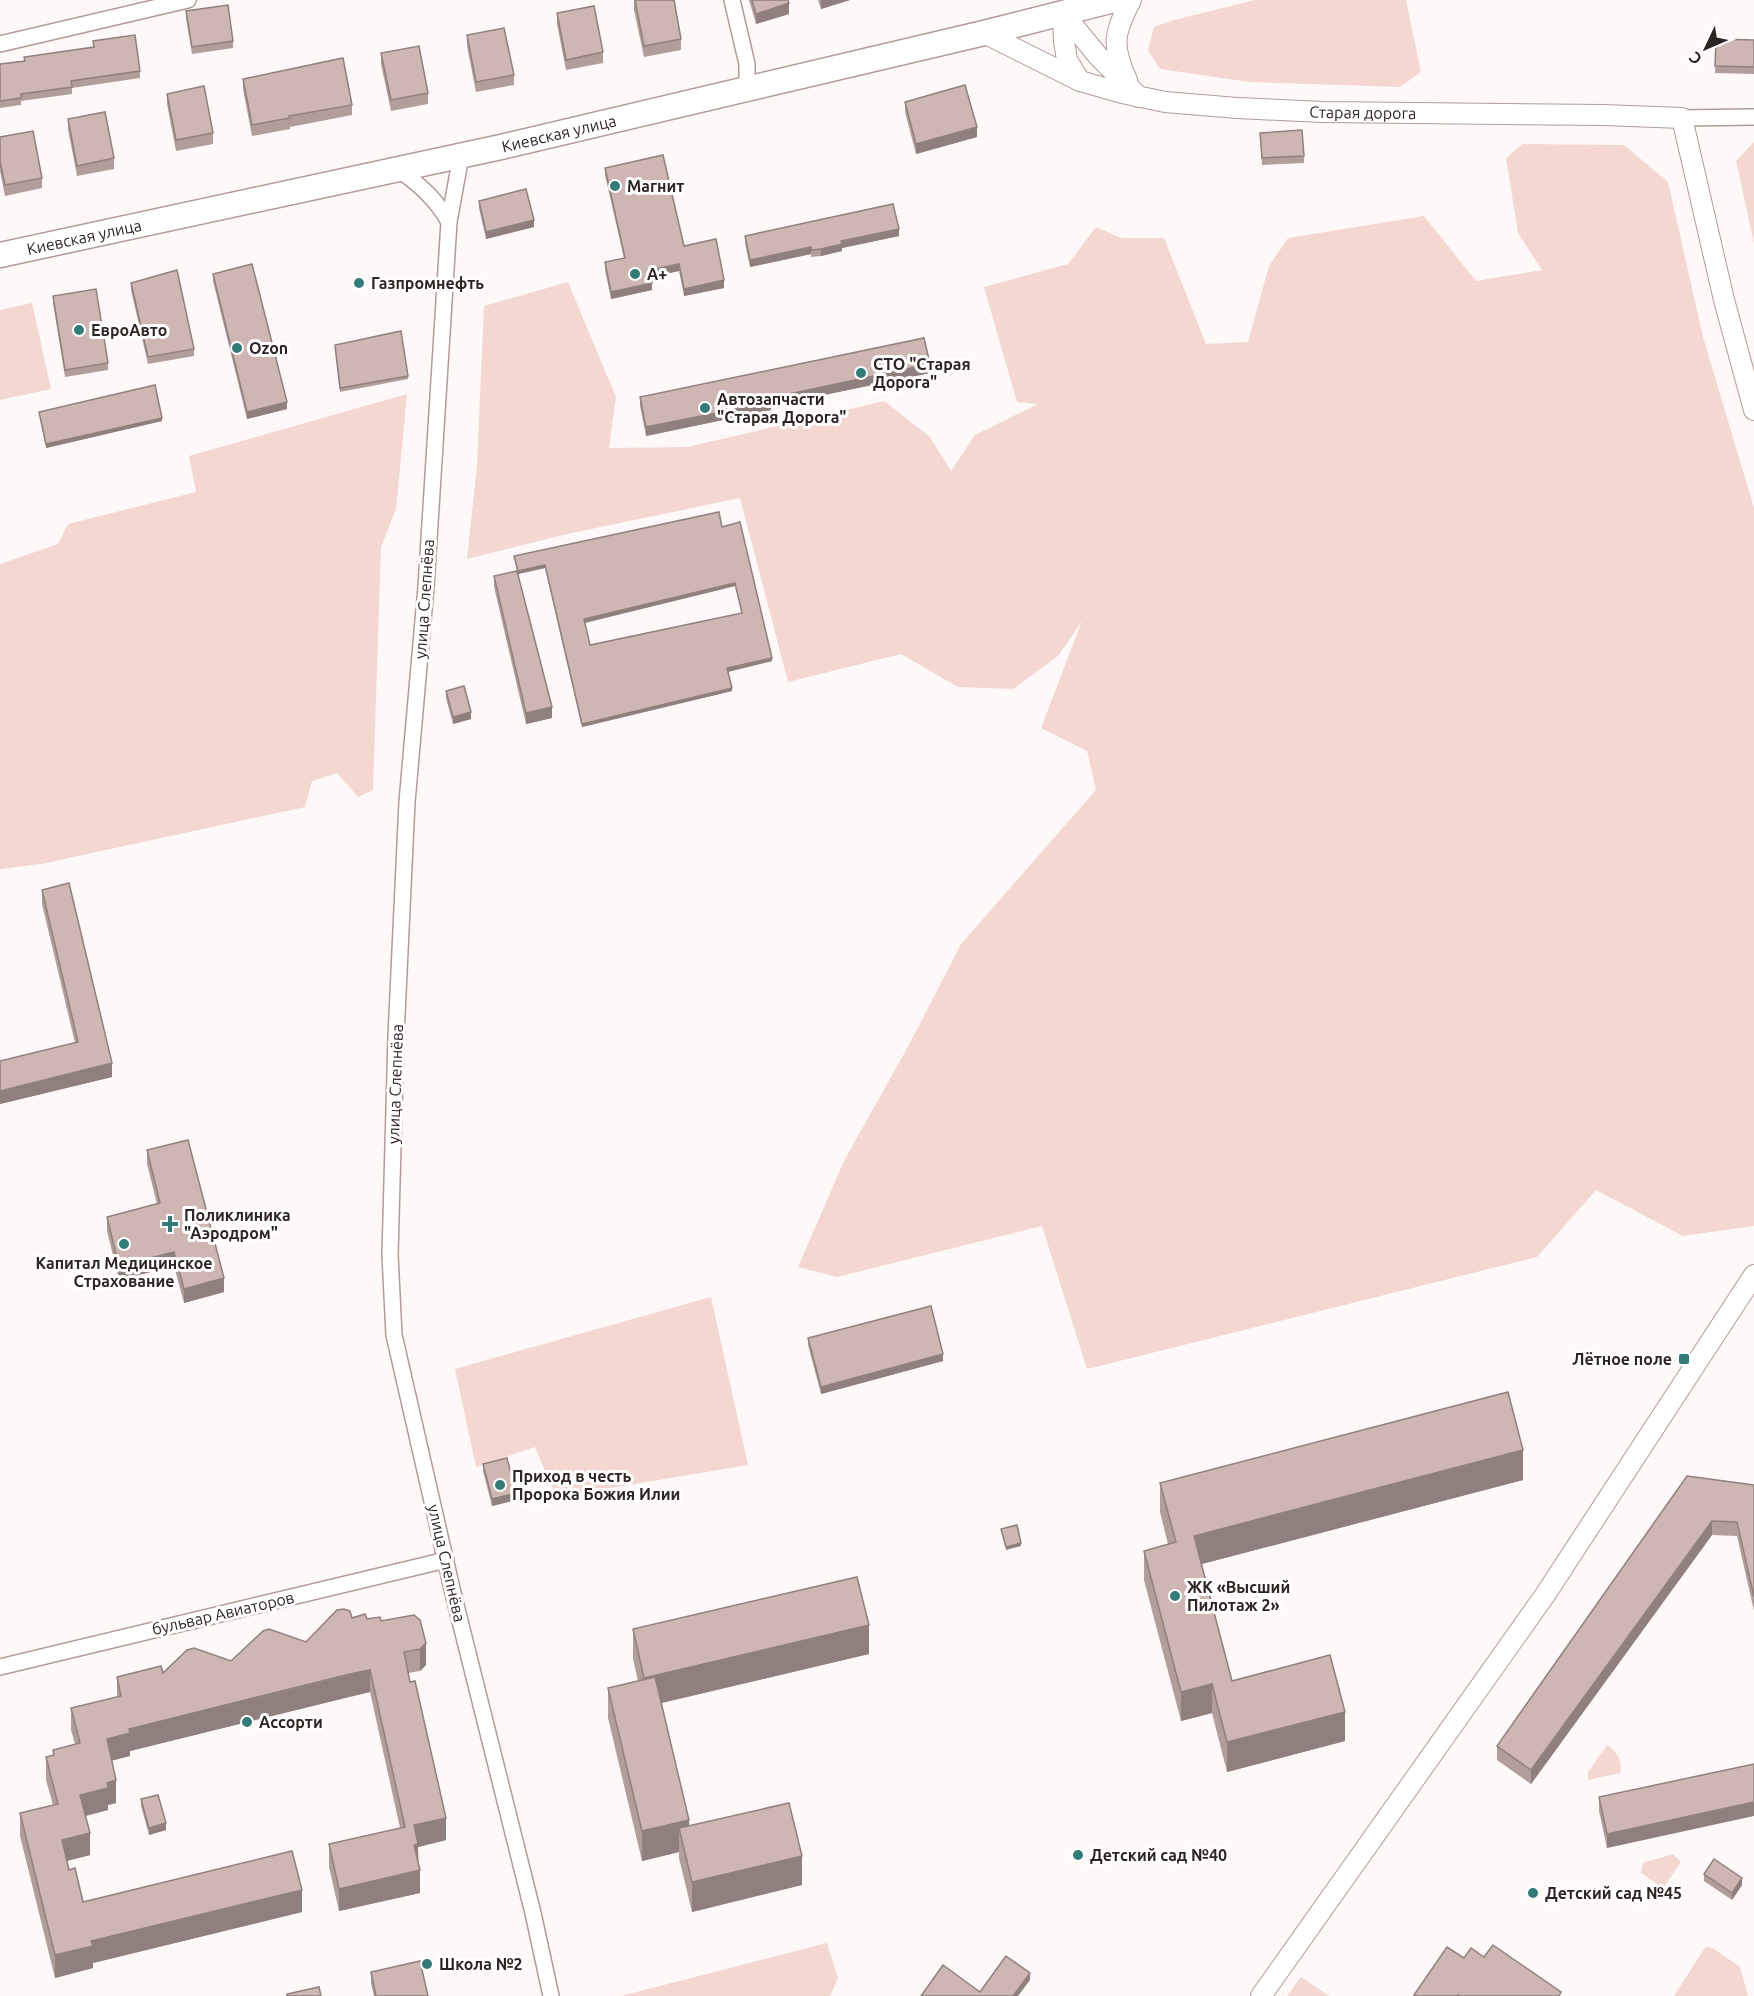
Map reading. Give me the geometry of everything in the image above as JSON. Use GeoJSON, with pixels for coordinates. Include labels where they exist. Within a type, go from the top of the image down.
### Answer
{"type":"FeatureCollection","features":[{"type":"Feature","properties":{"kind":"main road","name":"Киевская улица"},"geometry":{"type":"LineString","coordinates":[[0,255],[461,156],[984,33],[1114,0]]}},
{"type":"Feature","properties":{"kind":"street"},"geometry":{"type":"LineString","coordinates":[[0,44],[188,0]]}},
{"type":"Feature","properties":{"kind":"street"},"geometry":{"type":"LineString","coordinates":[[732,0],[747,64],[747,88]]}},
{"type":"Feature","properties":{"kind":"street"},"geometry":{"type":"LineString","coordinates":[[1131,0],[1116,34],[1117,58],[1139,97]]}},
{"type":"Feature","properties":{"kind":"street"},"geometry":{"type":"LineString","coordinates":[[1064,13],[1067,60],[1080,81]]}},
{"type":"Feature","properties":{"kind":"street"},"geometry":{"type":"LineString","coordinates":[[1064,13],[1098,56],[1139,97]]}},
{"type":"Feature","properties":{"kind":"street","name":"Старая дорога"},"geometry":{"type":"LineString","coordinates":[[984,33],[1080,81],[1165,102],[1323,112],[1682,118],[1754,117]]}},
{"type":"Feature","properties":{"kind":"street"},"geometry":{"type":"LineString","coordinates":[[1682,118],[1724,300],[1754,410]]}},
{"type":"Feature","properties":{"kind":"street","name":"улица Слепнёва"},"geometry":{"type":"LineString","coordinates":[[461,156],[448,222],[426,587],[407,802],[390,1255],[394,1335],[551,1996]]}},
{"type":"Feature","properties":{"kind":"street"},"geometry":{"type":"LineString","coordinates":[[399,170],[423,187],[448,222]]}},
{"type":"Feature","properties":{"kind":"street"},"geometry":{"type":"LineString","coordinates":[[1261,1996],[1550,1587],[1754,1275]]}},
{"type":"Feature","properties":{"kind":"street","name":"бульвар Авиаторов"},"geometry":{"type":"LineString","coordinates":[[0,1667],[446,1560]]}},
{"type":"Feature","properties":{"kind":"shaded area"},"geometry":{"type":"Polygon","coordinates":[[[1255,0],[1406,0],[1421,72],[1400,87],[1250,82],[1160,69],[1148,50],[1154,27],[1255,0]]]}},
{"type":"Feature","properties":{"kind":"shaded area"},"geometry":{"type":"Polygon","coordinates":[[[1754,142],[1754,243],[1736,161],[1754,142]]]}},
{"type":"Feature","properties":{"kind":"shaded area"},"geometry":{"type":"Polygon","coordinates":[[[1523,144],[1624,145],[1668,182],[1703,337],[1754,508],[1754,1226],[1683,1236],[1596,1190],[1537,1257],[1087,1369],[1042,1226],[837,1277],[798,1267],[844,1161],[910,1043],[961,944],[1096,790],[1087,751],[1041,728],[1082,621],[1058,656],[1013,689],[958,687],[901,654],[788,682],[740,498],[567,534],[467,559],[477,465],[484,306],[568,282],[616,397],[609,448],[688,447],[884,401],[930,437],[951,471],[975,435],[1038,404],[1017,402],[984,287],[1068,264],[1096,227],[1121,238],[1164,238],[1206,344],[1248,342],[1269,266],[1288,238],[1424,216],[1476,281],[1542,270],[1518,233],[1506,158],[1523,144]]]}},
{"type":"Feature","properties":{"kind":"shaded area"},"geometry":{"type":"Polygon","coordinates":[[[32,303],[51,389],[0,400],[0,310],[32,303]]]}},
{"type":"Feature","properties":{"kind":"shaded area"},"geometry":{"type":"Polygon","coordinates":[[[407,394],[396,509],[381,547],[373,790],[358,797],[337,773],[312,781],[305,807],[41,864],[0,869],[0,564],[58,544],[68,524],[196,492],[189,456],[407,394]]]}},
{"type":"Feature","properties":{"kind":"shaded area"},"geometry":{"type":"Polygon","coordinates":[[[711,1297],[748,1465],[556,1497],[535,1447],[476,1467],[455,1369],[711,1297]]]}},
{"type":"Feature","properties":{"kind":"shaded area"},"geometry":{"type":"Polygon","coordinates":[[[1607,1745],[1618,1757],[1621,1765],[1620,1773],[1588,1780],[1588,1772],[1607,1745]]]}},
{"type":"Feature","properties":{"kind":"shaded area"},"geometry":{"type":"Polygon","coordinates":[[[1673,1854],[1681,1862],[1663,1888],[1641,1873],[1643,1863],[1673,1854]]]}},
{"type":"Feature","properties":{"kind":"shaded area"},"geometry":{"type":"Polygon","coordinates":[[[827,1943],[838,1978],[830,1996],[621,1996],[827,1943]]]}},
{"type":"Feature","properties":{"kind":"shaded area"},"geometry":{"type":"Polygon","coordinates":[[[1706,1946],[1740,1967],[1748,1996],[1674,1996],[1706,1946]]]}},
{"type":"Feature","properties":{"kind":"shaded area"},"geometry":{"type":"Polygon","coordinates":[[[1301,1977],[1329,1996],[1287,1996],[1301,1977]]]}},
{"type":"Feature","properties":{"kind":"building"},"geometry":{"type":"Polygon","coordinates":[[[635,0],[674,0],[681,39],[644,46],[635,0]]]}},
{"type":"Feature","properties":{"kind":"building"},"geometry":{"type":"Polygon","coordinates":[[[752,0],[788,0],[789,3],[756,14],[752,0]]]}},
{"type":"Feature","properties":{"kind":"building"},"geometry":{"type":"Polygon","coordinates":[[[228,5],[233,41],[192,47],[186,11],[228,5]]]}},
{"type":"Feature","properties":{"kind":"building"},"geometry":{"type":"Polygon","coordinates":[[[594,6],[603,52],[566,60],[557,13],[594,6]]]}},
{"type":"Feature","properties":{"kind":"building"},"geometry":{"type":"Polygon","coordinates":[[[504,28],[514,75],[476,82],[467,35],[504,28]]]}},
{"type":"Feature","properties":{"kind":"building"},"geometry":{"type":"Polygon","coordinates":[[[135,35],[140,71],[71,81],[72,87],[21,94],[21,98],[0,101],[0,64],[25,61],[24,57],[94,47],[93,41],[135,35]]]}},
{"type":"Feature","properties":{"kind":"building"},"geometry":{"type":"Polygon","coordinates":[[[1716,39],[1754,40],[1754,67],[1715,66],[1716,39]]]}},
{"type":"Feature","properties":{"kind":"building"},"geometry":{"type":"Polygon","coordinates":[[[419,46],[428,93],[391,100],[381,53],[419,46]]]}},
{"type":"Feature","properties":{"kind":"building"},"geometry":{"type":"Polygon","coordinates":[[[343,58],[352,105],[252,125],[243,79],[343,58]]]}},
{"type":"Feature","properties":{"kind":"building"},"geometry":{"type":"Polygon","coordinates":[[[965,85],[977,127],[916,144],[905,102],[965,85]]]}},
{"type":"Feature","properties":{"kind":"building"},"geometry":{"type":"Polygon","coordinates":[[[204,86],[213,133],[176,140],[167,94],[204,86]]]}},
{"type":"Feature","properties":{"kind":"building"},"geometry":{"type":"Polygon","coordinates":[[[105,112],[114,158],[77,166],[68,119],[105,112]]]}},
{"type":"Feature","properties":{"kind":"building"},"geometry":{"type":"Polygon","coordinates":[[[1302,130],[1304,156],[1262,158],[1260,133],[1302,130]]]}},
{"type":"Feature","properties":{"kind":"building"},"geometry":{"type":"Polygon","coordinates":[[[33,131],[42,178],[5,185],[0,161],[0,137],[33,131]]]}},
{"type":"Feature","properties":{"kind":"building"},"geometry":{"type":"Polygon","coordinates":[[[663,155],[684,246],[716,239],[724,280],[684,289],[679,264],[650,270],[652,283],[611,292],[605,262],[625,258],[605,168],[663,155]]]}},
{"type":"Feature","properties":{"kind":"building"},"geometry":{"type":"Polygon","coordinates":[[[526,189],[534,220],[486,232],[479,201],[526,189]]]}},
{"type":"Feature","properties":{"kind":"building"},"geometry":{"type":"Polygon","coordinates":[[[893,204],[899,229],[841,241],[842,244],[821,249],[811,250],[811,247],[750,260],[745,236],[893,204]]]}},
{"type":"Feature","properties":{"kind":"building"},"geometry":{"type":"Polygon","coordinates":[[[252,264],[287,402],[247,412],[213,274],[252,264]]]}},
{"type":"Feature","properties":{"kind":"building"},"geometry":{"type":"Polygon","coordinates":[[[177,270],[194,349],[148,357],[131,283],[177,270]]]}},
{"type":"Feature","properties":{"kind":"building"},"geometry":{"type":"Polygon","coordinates":[[[96,289],[108,363],[65,370],[53,296],[96,289]]]}},
{"type":"Feature","properties":{"kind":"building"},"geometry":{"type":"Polygon","coordinates":[[[401,331],[408,376],[340,388],[335,345],[401,331]]]}},
{"type":"Feature","properties":{"kind":"building"},"geometry":{"type":"Polygon","coordinates":[[[924,338],[930,364],[770,398],[771,402],[646,427],[640,397],[924,338]]]}},
{"type":"Feature","properties":{"kind":"building"},"geometry":{"type":"Polygon","coordinates":[[[155,385],[162,418],[46,444],[39,412],[155,385]]]}},
{"type":"Feature","properties":{"kind":"building"},"geometry":{"type":"Polygon","coordinates":[[[719,512],[722,527],[740,522],[772,658],[727,668],[732,688],[582,724],[545,565],[518,571],[514,556],[719,512]],[[735,583],[584,619],[590,645],[742,613],[735,583]]]}},
{"type":"Feature","properties":{"kind":"building"},"geometry":{"type":"Polygon","coordinates":[[[517,571],[552,707],[526,713],[494,576],[517,571]]]}},
{"type":"Feature","properties":{"kind":"building"},"geometry":{"type":"Polygon","coordinates":[[[464,686],[471,712],[453,717],[446,691],[464,686]]]}},
{"type":"Feature","properties":{"kind":"building"},"geometry":{"type":"Polygon","coordinates":[[[69,883],[112,1063],[0,1091],[0,1061],[78,1042],[42,890],[69,883]]]}},
{"type":"Feature","properties":{"kind":"building","name":"Поликлиника \"Аэродром\""},"geometry":{"type":"Polygon","coordinates":[[[188,1140],[224,1278],[184,1289],[174,1252],[119,1266],[107,1217],[160,1203],[147,1150],[188,1140]]]}},
{"type":"Feature","properties":{"kind":"building"},"geometry":{"type":"Polygon","coordinates":[[[931,1306],[943,1354],[821,1387],[808,1338],[931,1306]]]}},
{"type":"Feature","properties":{"kind":"building"},"geometry":{"type":"Polygon","coordinates":[[[1508,1392],[1523,1450],[1194,1536],[1232,1681],[1330,1655],[1345,1712],[1227,1742],[1212,1684],[1181,1692],[1144,1551],[1176,1542],[1160,1483],[1508,1392]]]}},
{"type":"Feature","properties":{"kind":"building","name":"Приход в честь Пророка Божия Илии"},"geometry":{"type":"Polygon","coordinates":[[[507,1458],[516,1493],[492,1499],[483,1464],[507,1458]]]}},
{"type":"Feature","properties":{"kind":"building"},"geometry":{"type":"Polygon","coordinates":[[[1687,1476],[1754,1485],[1754,1597],[1737,1522],[1712,1521],[1531,1770],[1497,1746],[1687,1476]]]}},
{"type":"Feature","properties":{"kind":"building"},"geometry":{"type":"Polygon","coordinates":[[[1017,1525],[1021,1543],[1006,1547],[1001,1529],[1017,1525]]]}},
{"type":"Feature","properties":{"kind":"building"},"geometry":{"type":"Polygon","coordinates":[[[857,1577],[869,1625],[644,1678],[633,1629],[857,1577]]]}},
{"type":"Feature","properties":{"kind":"building"},"geometry":{"type":"Polygon","coordinates":[[[337,1610],[350,1611],[352,1618],[365,1614],[367,1619],[380,1617],[381,1621],[414,1615],[420,1620],[426,1643],[420,1649],[404,1652],[410,1682],[415,1681],[446,1818],[414,1825],[418,1844],[414,1845],[420,1870],[339,1889],[329,1844],[405,1827],[370,1670],[350,1674],[129,1729],[130,1733],[107,1739],[116,1780],[107,1783],[108,1788],[80,1795],[90,1833],[62,1840],[69,1870],[75,1868],[83,1902],[292,1851],[302,1890],[91,1941],[93,1946],[55,1955],[20,1813],[58,1804],[46,1757],[54,1755],[53,1750],[80,1743],[71,1708],[121,1696],[117,1677],[161,1666],[163,1673],[187,1650],[194,1648],[231,1661],[263,1631],[269,1629],[306,1642],[337,1610]]]}},
{"type":"Feature","properties":{"kind":"building"},"geometry":{"type":"Polygon","coordinates":[[[655,1677],[689,1820],[642,1831],[608,1688],[655,1677]]]}},
{"type":"Feature","properties":{"kind":"building"},"geometry":{"type":"Polygon","coordinates":[[[1754,1764],[1754,1802],[1607,1834],[1599,1797],[1754,1764]]]}},
{"type":"Feature","properties":{"kind":"building"},"geometry":{"type":"Polygon","coordinates":[[[158,1795],[166,1823],[149,1828],[141,1799],[158,1795]]]}},
{"type":"Feature","properties":{"kind":"building"},"geometry":{"type":"Polygon","coordinates":[[[789,1803],[802,1856],[692,1882],[679,1828],[789,1803]]]}},
{"type":"Feature","properties":{"kind":"building"},"geometry":{"type":"Polygon","coordinates":[[[1714,1859],[1742,1878],[1732,1893],[1704,1874],[1714,1859]]]}},
{"type":"Feature","properties":{"kind":"building"},"geometry":{"type":"Polygon","coordinates":[[[1493,1945],[1561,1992],[1559,1996],[1414,1995],[1447,1947],[1464,1958],[1471,1948],[1484,1957],[1493,1945]]]}},
{"type":"Feature","properties":{"kind":"building"},"geometry":{"type":"Polygon","coordinates":[[[1006,1956],[1030,1973],[1013,1996],[921,1996],[943,1965],[980,1992],[1006,1956]]]}},
{"type":"Feature","properties":{"kind":"building"},"geometry":{"type":"Polygon","coordinates":[[[420,1961],[428,1996],[376,1996],[371,1972],[420,1961]]]}},
{"type":"Feature","properties":{"kind":"building"},"geometry":{"type":"Polygon","coordinates":[[[319,1987],[321,1996],[287,1996],[287,1994],[319,1987]]]}},
{"type":"Feature","properties":{"kind":"place","name":"Магнит"},"geometry":{"type":"Point","coordinates":[615,186]}},
{"type":"Feature","properties":{"kind":"place","name":"А+"},"geometry":{"type":"Point","coordinates":[635,274]}},
{"type":"Feature","properties":{"kind":"place","name":"Газпромнефть"},"geometry":{"type":"Point","coordinates":[359,283]}},
{"type":"Feature","properties":{"kind":"place","name":"ЕвроАвто"},"geometry":{"type":"Point","coordinates":[79,330]}},
{"type":"Feature","properties":{"kind":"place","name":"Ozon"},"geometry":{"type":"Point","coordinates":[237,348]}},
{"type":"Feature","properties":{"kind":"place","name":"СТО \"Старая Дорога\""},"geometry":{"type":"Point","coordinates":[861,373]}},
{"type":"Feature","properties":{"kind":"place","name":"Автозапчасти \"Старая Дорога\""},"geometry":{"type":"Point","coordinates":[705,408]}},
{"type":"Feature","properties":{"kind":"place","name":"Поликлиника \"Аэродром\""},"geometry":{"type":"Point","coordinates":[170,1224]}},
{"type":"Feature","properties":{"kind":"place","name":"Капитал Медицинское Страхование"},"geometry":{"type":"Point","coordinates":[124,1244]}},
{"type":"Feature","properties":{"kind":"place","name":"Лётное поле"},"geometry":{"type":"Point","coordinates":[1684,1359]}},
{"type":"Feature","properties":{"kind":"place","name":"Приход в честь Пророка Божия Илии"},"geometry":{"type":"Point","coordinates":[500,1485]}},
{"type":"Feature","properties":{"kind":"place","name":"ЖК «Высший Пилотаж 2»"},"geometry":{"type":"Point","coordinates":[1175,1596]}},
{"type":"Feature","properties":{"kind":"place","name":"Ассорти"},"geometry":{"type":"Point","coordinates":[247,1722]}},
{"type":"Feature","properties":{"kind":"place","name":"Детский сад №40"},"geometry":{"type":"Point","coordinates":[1078,1855]}},
{"type":"Feature","properties":{"kind":"place","name":"Детский сад №45"},"geometry":{"type":"Point","coordinates":[1533,1893]}},
{"type":"Feature","properties":{"kind":"place","name":"Школа №2"},"geometry":{"type":"Point","coordinates":[427,1964]}}]}
